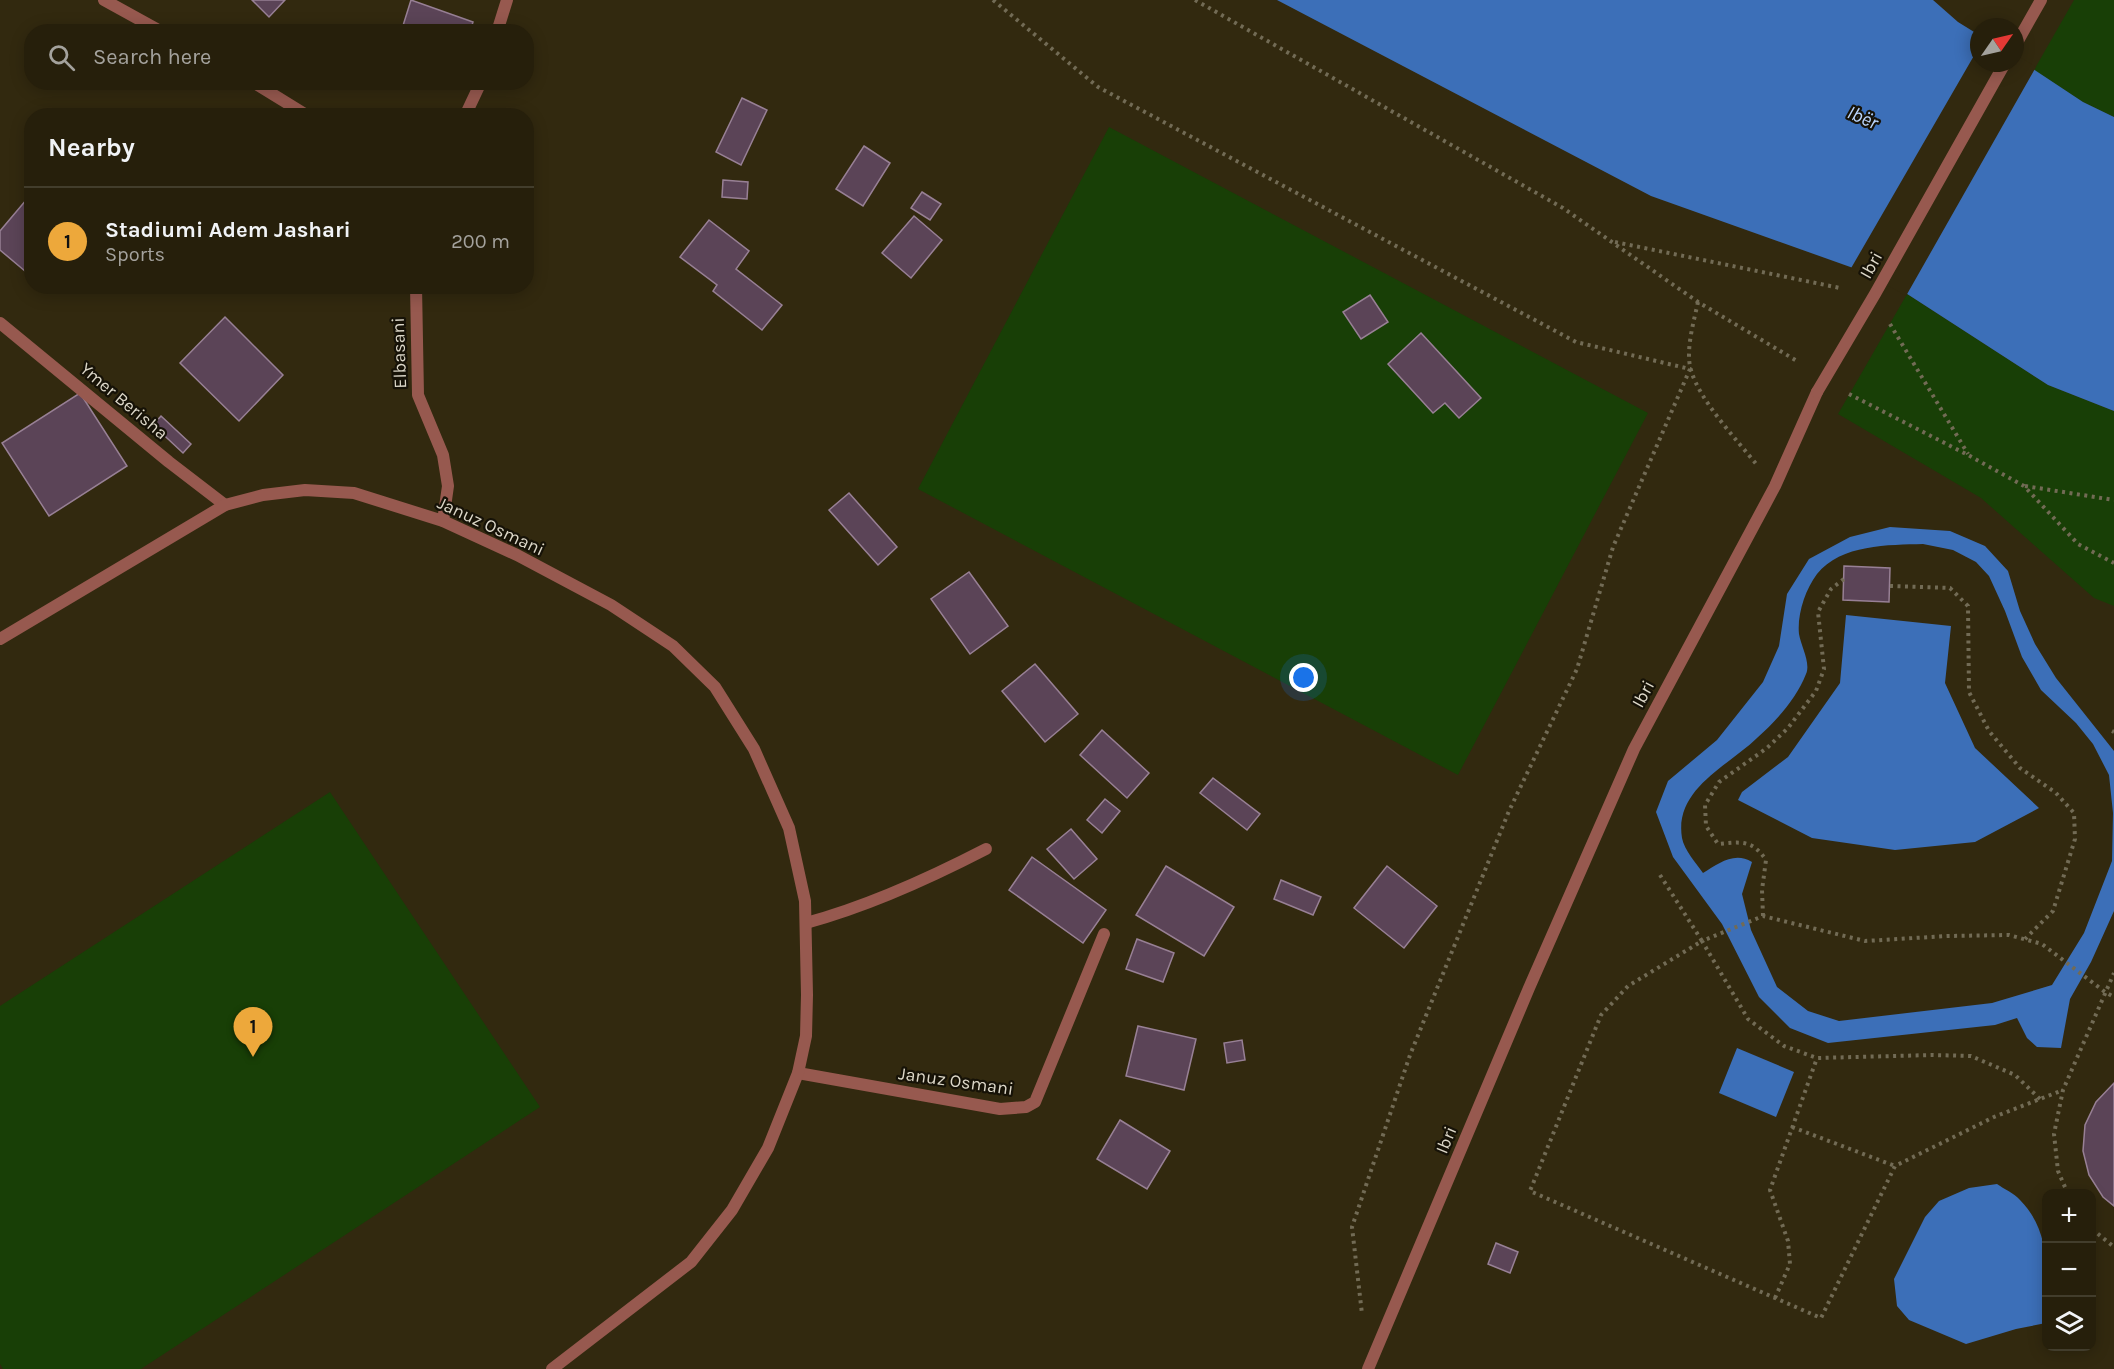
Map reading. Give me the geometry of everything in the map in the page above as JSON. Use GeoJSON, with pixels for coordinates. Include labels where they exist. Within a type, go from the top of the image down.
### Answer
{"type":"FeatureCollection","features":[{"type":"Feature","properties":{"kind":"street"},"geometry":{"type":"LineString","coordinates":[[104,0],[148,24]]}},
{"type":"Feature","properties":{"kind":"street"},"geometry":{"type":"LineString","coordinates":[[500,24],[507,0]]}},
{"type":"Feature","properties":{"kind":"street"},"geometry":{"type":"LineString","coordinates":[[2024,30],[2041,0]]}},
{"type":"Feature","properties":{"kind":"street","name":"Ibri"},"geometry":{"type":"LineString","coordinates":[[1368,1369],[1525,998],[1634,749],[1775,486],[1817,392],[2000,72]]}},
{"type":"Feature","properties":{"kind":"street"},"geometry":{"type":"LineString","coordinates":[[266,90],[295,108]]}},
{"type":"Feature","properties":{"kind":"street"},"geometry":{"type":"LineString","coordinates":[[469,108],[477,90]]}},
{"type":"Feature","properties":{"kind":"street","name":"Elbasani"},"geometry":{"type":"LineString","coordinates":[[416,294],[418,395],[443,455],[448,486],[443,520]]}},
{"type":"Feature","properties":{"kind":"street","name":"Ymer Berisha"},"geometry":{"type":"LineString","coordinates":[[0,323],[225,505]]}},
{"type":"Feature","properties":{"kind":"street","name":"Januz Osmani"},"geometry":{"type":"LineString","coordinates":[[0,639],[225,505],[263,495],[306,490],[354,493],[443,520],[517,555],[611,605],[673,646],[715,687],[754,749],[789,828],[805,901],[806,1036],[798,1073],[768,1148],[732,1210],[691,1262],[552,1369]]}},
{"type":"Feature","properties":{"kind":"street"},"geometry":{"type":"LineString","coordinates":[[806,923],[877,900],[931,877],[986,849]]}},
{"type":"Feature","properties":{"kind":"street","name":"Januz Osmani"},"geometry":{"type":"LineString","coordinates":[[798,1073],[1000,1109],[1026,1107],[1035,1102],[1104,934]]}},
{"type":"Feature","properties":{"kind":"path"},"geometry":{"type":"LineString","coordinates":[[993,0],[1098,87],[1576,342],[1690,369],[1716,415],[1775,486]]}},
{"type":"Feature","properties":{"kind":"path"},"geometry":{"type":"LineString","coordinates":[[1195,0],[1563,208],[1698,302],[1797,361]]}},
{"type":"Feature","properties":{"kind":"path"},"geometry":{"type":"LineString","coordinates":[[1611,241],[1840,288]]}},
{"type":"Feature","properties":{"kind":"path"},"geometry":{"type":"LineString","coordinates":[[1363,1321],[1352,1227],[1406,1066],[1509,811],[1576,669],[1613,547],[1690,369],[1691,338],[1698,302]]}},
{"type":"Feature","properties":{"kind":"path"},"geometry":{"type":"LineString","coordinates":[[1890,324],[1968,455]]}},
{"type":"Feature","properties":{"kind":"path"},"geometry":{"type":"LineString","coordinates":[[1849,394],[2024,486],[2078,544],[2114,562]]}},
{"type":"Feature","properties":{"kind":"path"},"geometry":{"type":"LineString","coordinates":[[2024,486],[2114,500]]}},
{"type":"Feature","properties":{"kind":"path"},"geometry":{"type":"LineString","coordinates":[[1763,916],[1762,890],[1766,860],[1759,849],[1743,842],[1718,844],[1706,826],[1705,805],[1719,782],[1767,748],[1788,728],[1816,691],[1824,669],[1818,612],[1831,588],[1844,579]]}},
{"type":"Feature","properties":{"kind":"path"},"geometry":{"type":"LineString","coordinates":[[1890,586],[1950,588],[1968,606],[1969,692],[1989,731],[2020,768],[2056,793],[2074,813],[2075,839],[2053,911],[2024,940]]}},
{"type":"Feature","properties":{"kind":"path"},"geometry":{"type":"LineString","coordinates":[[1660,875],[1748,1019],[1784,1046],[1816,1058],[1971,1056],[2015,1075],[2040,1099]]}},
{"type":"Feature","properties":{"kind":"path"},"geometry":{"type":"LineString","coordinates":[[2062,1090],[1994,1117],[1895,1166],[1821,1318],[1530,1191],[1601,1015],[1628,986],[1702,941],[1763,916],[1865,941],[2009,935],[2042,944],[2114,997]]}},
{"type":"Feature","properties":{"kind":"path"},"geometry":{"type":"LineString","coordinates":[[2066,1189],[2058,1171],[2054,1134],[2062,1090],[2114,973]]}},
{"type":"Feature","properties":{"kind":"path"},"geometry":{"type":"LineString","coordinates":[[1776,1298],[1790,1264],[1788,1241],[1770,1190],[1816,1058]]}},
{"type":"Feature","properties":{"kind":"path"},"geometry":{"type":"LineString","coordinates":[[1792,1127],[1895,1166]]}},
{"type":"Feature","properties":{"kind":"path"},"geometry":{"type":"LineString","coordinates":[[2096,1233],[2114,1247]]}},
{"type":"Feature","properties":{"kind":"green space"},"geometry":{"type":"Polygon","coordinates":[[[2074,0],[2114,0],[2114,117],[2083,102],[2034,70],[2074,0]]]}},
{"type":"Feature","properties":{"kind":"green space"},"geometry":{"type":"Polygon","coordinates":[[[1109,127],[1648,413],[1458,775],[918,489],[1109,127]]]}},
{"type":"Feature","properties":{"kind":"green space"},"geometry":{"type":"Polygon","coordinates":[[[1907,294],[2048,385],[2114,411],[2114,606],[2094,598],[1981,498],[1838,414],[1907,294]]]}},
{"type":"Feature","properties":{"kind":"green space"},"geometry":{"type":"Polygon","coordinates":[[[330,792],[540,1107],[141,1369],[3,1369],[0,1364],[0,1006],[330,792]]]}},
{"type":"Feature","properties":{"kind":"water","name":"Ibër"},"geometry":{"type":"Polygon","coordinates":[[[1277,0],[1933,0],[1970,29],[1970,72],[2024,72],[2024,63],[2083,102],[2114,117],[2114,411],[2048,385],[1884,279],[1651,196],[1277,0]]]}},
{"type":"Feature","properties":{"kind":"water"},"geometry":{"type":"Polygon","coordinates":[[[1890,527],[1950,531],[1985,546],[2008,571],[2020,611],[2035,644],[2056,678],[2114,751],[2114,911],[2091,962],[2070,999],[2061,1048],[2037,1047],[2027,1038],[2017,1018],[1995,1025],[1828,1043],[1790,1028],[1759,997],[1722,924],[1673,857],[1656,812],[1668,781],[1717,740],[1763,682],[1779,646],[1787,594],[1809,559],[1850,537],[1890,527]],[[1923,544],[1866,548],[1839,557],[1817,574],[1806,595],[1799,619],[1799,634],[1807,665],[1802,683],[1772,724],[1745,749],[1705,780],[1694,792],[1686,806],[1682,821],[1683,843],[1703,873],[1733,858],[1752,862],[1742,894],[1751,930],[1777,987],[1808,1011],[1839,1021],[1992,1003],[2052,985],[2084,933],[2112,861],[2113,813],[2109,775],[2093,744],[2076,723],[2041,690],[2022,657],[1989,576],[1976,562],[1953,550],[1923,544]]]}},
{"type":"Feature","properties":{"kind":"water"},"geometry":{"type":"Polygon","coordinates":[[[1846,615],[1951,626],[1945,683],[1975,748],[2039,808],[1975,842],[1895,850],[1812,838],[1738,800],[1742,792],[1788,757],[1840,683],[1846,615]]]}},
{"type":"Feature","properties":{"kind":"water"},"geometry":{"type":"Polygon","coordinates":[[[1737,1048],[1794,1072],[1776,1117],[1719,1093],[1737,1048]]]}},
{"type":"Feature","properties":{"kind":"water"},"geometry":{"type":"Polygon","coordinates":[[[1997,1184],[2012,1193],[2031,1213],[2042,1239],[2042,1324],[1966,1344],[1909,1320],[1897,1306],[1894,1279],[1925,1217],[1939,1201],[1969,1188],[1997,1184]]]}},
{"type":"Feature","properties":{"kind":"pier"},"geometry":{"type":"Polygon","coordinates":[[[2024,60],[2036,67],[1906,296],[1882,282],[1850,270],[1970,63],[1970,72],[2024,72],[2024,60]]]}},
{"type":"Feature","properties":{"kind":"building"},"geometry":{"type":"Polygon","coordinates":[[[252,0],[285,0],[269,17],[252,0]]]}},
{"type":"Feature","properties":{"kind":"building"},"geometry":{"type":"Polygon","coordinates":[[[411,0],[473,22],[472,24],[404,24],[411,0]]]}},
{"type":"Feature","properties":{"kind":"building"},"geometry":{"type":"Polygon","coordinates":[[[742,98],[767,110],[741,165],[716,152],[742,98]]]}},
{"type":"Feature","properties":{"kind":"building"},"geometry":{"type":"Polygon","coordinates":[[[864,146],[890,163],[863,206],[836,189],[864,146]]]}},
{"type":"Feature","properties":{"kind":"building"},"geometry":{"type":"Polygon","coordinates":[[[723,180],[748,182],[747,199],[722,197],[723,180]]]}},
{"type":"Feature","properties":{"kind":"building"},"geometry":{"type":"Polygon","coordinates":[[[922,192],[941,204],[930,220],[911,208],[922,192]]]}},
{"type":"Feature","properties":{"kind":"building"},"geometry":{"type":"Polygon","coordinates":[[[24,202],[24,270],[0,250],[0,231],[24,202]]]}},
{"type":"Feature","properties":{"kind":"building"},"geometry":{"type":"Polygon","coordinates":[[[914,216],[942,240],[911,278],[882,253],[914,216]]]}},
{"type":"Feature","properties":{"kind":"building"},"geometry":{"type":"Polygon","coordinates":[[[709,220],[749,251],[736,269],[782,305],[762,330],[713,291],[717,285],[680,257],[709,220]]]}},
{"type":"Feature","properties":{"kind":"building"},"geometry":{"type":"Polygon","coordinates":[[[1370,295],[1388,322],[1361,339],[1343,312],[1370,295]]]}},
{"type":"Feature","properties":{"kind":"building"},"geometry":{"type":"Polygon","coordinates":[[[225,317],[283,375],[239,421],[180,363],[225,317]]]}},
{"type":"Feature","properties":{"kind":"building"},"geometry":{"type":"Polygon","coordinates":[[[1421,333],[1481,398],[1459,418],[1445,403],[1433,413],[1388,364],[1421,333]]]}},
{"type":"Feature","properties":{"kind":"building"},"geometry":{"type":"Polygon","coordinates":[[[80,393],[127,466],[49,516],[2,443],[80,393]]]}},
{"type":"Feature","properties":{"kind":"building"},"geometry":{"type":"Polygon","coordinates":[[[161,416],[191,444],[183,453],[153,425],[161,416]]]}},
{"type":"Feature","properties":{"kind":"building"},"geometry":{"type":"Polygon","coordinates":[[[849,493],[897,547],[878,565],[829,510],[849,493]]]}},
{"type":"Feature","properties":{"kind":"building"},"geometry":{"type":"Polygon","coordinates":[[[1844,566],[1890,568],[1889,602],[1843,600],[1844,566]]]}},
{"type":"Feature","properties":{"kind":"building"},"geometry":{"type":"Polygon","coordinates":[[[969,572],[1008,626],[970,654],[931,599],[969,572]]]}},
{"type":"Feature","properties":{"kind":"building"},"geometry":{"type":"Polygon","coordinates":[[[1035,664],[1078,714],[1045,742],[1002,691],[1035,664]]]}},
{"type":"Feature","properties":{"kind":"building"},"geometry":{"type":"Polygon","coordinates":[[[1102,730],[1149,773],[1127,798],[1080,755],[1102,730]]]}},
{"type":"Feature","properties":{"kind":"building"},"geometry":{"type":"Polygon","coordinates":[[[1213,778],[1260,814],[1247,830],[1200,793],[1213,778]]]}},
{"type":"Feature","properties":{"kind":"building"},"geometry":{"type":"Polygon","coordinates":[[[1105,799],[1120,811],[1102,833],[1087,820],[1105,799]]]}},
{"type":"Feature","properties":{"kind":"building"},"geometry":{"type":"Polygon","coordinates":[[[1071,829],[1097,859],[1074,879],[1047,849],[1071,829]]]}},
{"type":"Feature","properties":{"kind":"building"},"geometry":{"type":"Polygon","coordinates":[[[1032,857],[1106,910],[1083,943],[1009,890],[1032,857]]]}},
{"type":"Feature","properties":{"kind":"building"},"geometry":{"type":"Polygon","coordinates":[[[1166,866],[1234,907],[1204,956],[1136,915],[1166,866]]]}},
{"type":"Feature","properties":{"kind":"building"},"geometry":{"type":"Polygon","coordinates":[[[1387,866],[1437,906],[1404,948],[1354,908],[1387,866]]]}},
{"type":"Feature","properties":{"kind":"building"},"geometry":{"type":"Polygon","coordinates":[[[1281,880],[1321,897],[1313,915],[1274,899],[1281,880]]]}},
{"type":"Feature","properties":{"kind":"building"},"geometry":{"type":"Polygon","coordinates":[[[1137,939],[1174,953],[1163,982],[1126,969],[1137,939]]]}},
{"type":"Feature","properties":{"kind":"building"},"geometry":{"type":"Polygon","coordinates":[[[1138,1026],[1196,1039],[1184,1090],[1126,1076],[1138,1026]]]}},
{"type":"Feature","properties":{"kind":"building"},"geometry":{"type":"Polygon","coordinates":[[[1242,1040],[1245,1060],[1227,1063],[1224,1043],[1242,1040]]]}},
{"type":"Feature","properties":{"kind":"building"},"geometry":{"type":"Polygon","coordinates":[[[2114,1083],[2114,1206],[2103,1197],[2089,1175],[2083,1151],[2085,1125],[2096,1102],[2114,1083]]]}},
{"type":"Feature","properties":{"kind":"building"},"geometry":{"type":"Polygon","coordinates":[[[1120,1120],[1170,1151],[1147,1189],[1097,1159],[1120,1120]]]}},
{"type":"Feature","properties":{"kind":"building"},"geometry":{"type":"Polygon","coordinates":[[[1496,1243],[1518,1252],[1510,1273],[1488,1264],[1496,1243]]]}},
{"type":"Feature","properties":{"kind":"place","name":"Stadiumi Adem Jashari"},"geometry":{"type":"Point","coordinates":[253,1057]}}]}
